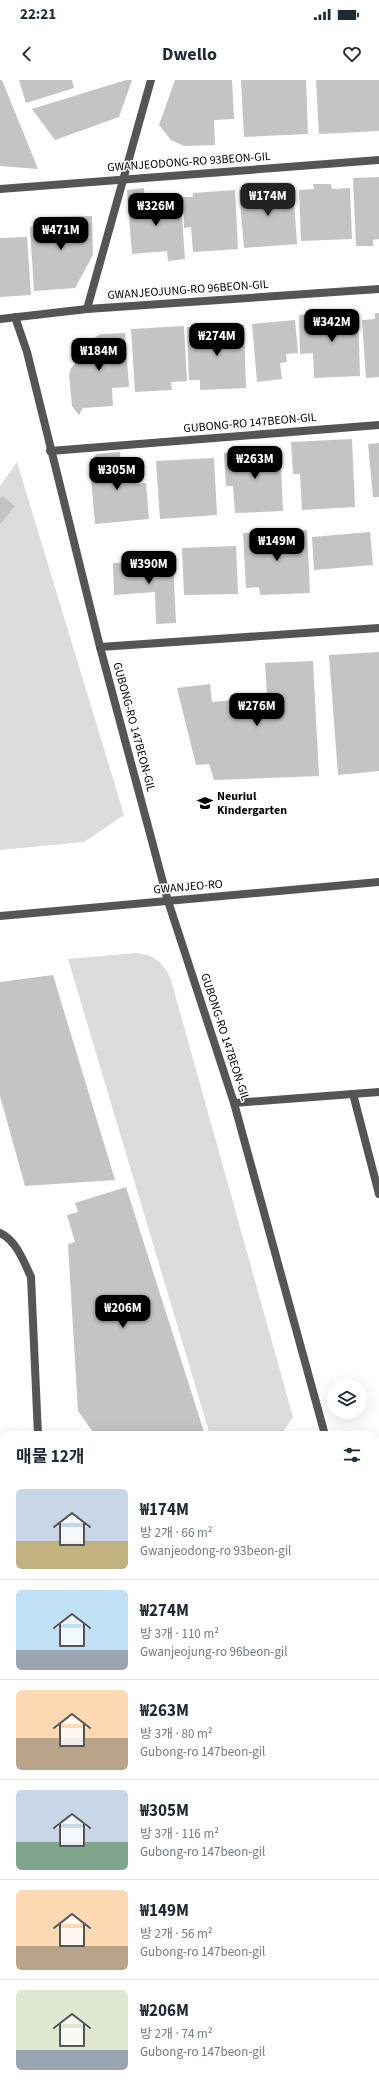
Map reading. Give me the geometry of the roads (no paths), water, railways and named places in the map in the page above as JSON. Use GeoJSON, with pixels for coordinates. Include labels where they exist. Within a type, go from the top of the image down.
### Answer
{"type":"FeatureCollection","features":[{"type":"Feature","properties":{"kind":"street"},"geometry":{"type":"LineString","coordinates":[[87,309],[151,80]]}},
{"type":"Feature","properties":{"kind":"street","name":"GWANJEODONG-RO 93BEON-GIL"},"geometry":{"type":"LineString","coordinates":[[0,189],[379,160]]}},
{"type":"Feature","properties":{"kind":"street","name":"GWANJEOJUNG-RO 96BEON-GIL"},"geometry":{"type":"LineString","coordinates":[[0,319],[87,309],[379,289]]}},
{"type":"Feature","properties":{"kind":"street","name":"GUBONG-RO 147BEON-GIL"},"geometry":{"type":"LineString","coordinates":[[15,317],[28,352],[50,451],[100,647],[168,901],[234,1103],[324,1431]]}},
{"type":"Feature","properties":{"kind":"street","name":"GUBONG-RO 147BEON-GIL"},"geometry":{"type":"LineString","coordinates":[[50,451],[379,425]]}},
{"type":"Feature","properties":{"kind":"street","name":"GUBONG-RO 147BEON-GIL"},"geometry":{"type":"LineString","coordinates":[[100,647],[379,628]]}},
{"type":"Feature","properties":{"kind":"street","name":"GWANJEO-RO"},"geometry":{"type":"LineString","coordinates":[[0,916],[379,882]]}},
{"type":"Feature","properties":{"kind":"street"},"geometry":{"type":"LineString","coordinates":[[234,1103],[379,1092]]}},
{"type":"Feature","properties":{"kind":"street"},"geometry":{"type":"LineString","coordinates":[[353,1094],[379,1194]]}},
{"type":"Feature","properties":{"kind":"street"},"geometry":{"type":"LineString","coordinates":[[0,1234],[6,1236],[21,1256],[31,1277],[38,1431]]}},
{"type":"Feature","properties":{"kind":"place","name":"Neuriul Kindergarten"},"geometry":{"type":"Point","coordinates":[205,803]}}]}
